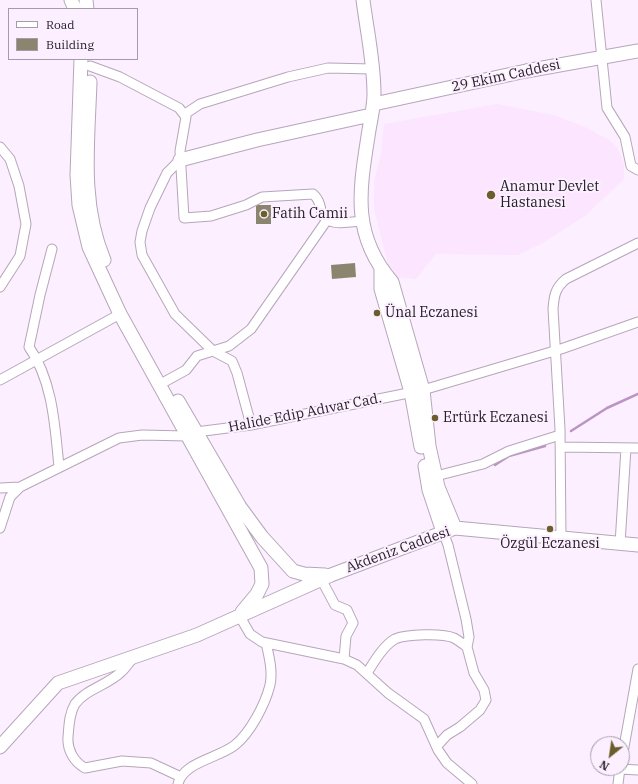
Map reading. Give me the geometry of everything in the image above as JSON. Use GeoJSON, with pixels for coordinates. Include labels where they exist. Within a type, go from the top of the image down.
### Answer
{"type":"FeatureCollection","features":[{"type":"Feature","properties":{"kind":"street"},"geometry":{"type":"LineString","coordinates":[[363,0],[373,69],[372,110],[361,182],[362,221],[381,270],[381,288],[417,391],[449,530],[450,551],[469,637],[467,647],[474,673],[484,690],[486,700],[480,710],[460,727],[447,735],[437,746]]}},
{"type":"Feature","properties":{"kind":"street"},"geometry":{"type":"LineString","coordinates":[[596,0],[607,108],[625,137],[631,166],[638,170]]}},
{"type":"Feature","properties":{"kind":"street","name":"29 Ekim Caddesi"},"geometry":{"type":"LineString","coordinates":[[180,160],[372,110],[601,57],[638,51]]}},
{"type":"Feature","properties":{"kind":"street"},"geometry":{"type":"LineString","coordinates":[[87,61],[179,108],[185,114],[186,117],[180,151],[184,218],[211,216],[246,205],[262,197],[313,194],[317,197],[322,215],[326,220],[334,223],[362,221]]}},
{"type":"Feature","properties":{"kind":"street"},"geometry":{"type":"LineString","coordinates":[[87,61],[77,175],[79,205],[89,247],[120,314],[191,434],[240,507],[262,537],[285,564],[293,571],[326,577],[335,605],[347,610],[353,623],[346,636],[344,659]]}},
{"type":"Feature","properties":{"kind":"street"},"geometry":{"type":"LineString","coordinates":[[87,61],[87,173],[92,225],[98,245],[117,291],[166,381],[191,434],[260,568],[262,584],[257,594],[239,615],[250,634],[256,639],[266,643],[344,659],[358,665],[388,693],[424,719],[447,763],[472,784]]}},
{"type":"Feature","properties":{"kind":"street"},"geometry":{"type":"LineString","coordinates":[[185,114],[200,104],[295,76],[328,68],[373,69]]}},
{"type":"Feature","properties":{"kind":"street"},"geometry":{"type":"LineString","coordinates":[[0,147],[10,159],[19,186],[26,224],[20,256],[0,287]]}},
{"type":"Feature","properties":{"kind":"street"},"geometry":{"type":"LineString","coordinates":[[180,160],[167,173],[150,208],[140,242],[142,255],[175,314],[213,350],[232,362],[238,373],[251,425]]}},
{"type":"Feature","properties":{"kind":"street"},"geometry":{"type":"LineString","coordinates":[[166,381],[186,370],[197,356],[229,346],[252,329],[326,220]]}},
{"type":"Feature","properties":{"kind":"street"},"geometry":{"type":"LineString","coordinates":[[561,537],[560,435],[553,309],[555,292],[559,285],[566,279],[638,243]]}},
{"type":"Feature","properties":{"kind":"street"},"geometry":{"type":"LineString","coordinates":[[52,249],[40,295],[30,347],[39,360],[53,411],[59,467]]}},
{"type":"Feature","properties":{"kind":"street"},"geometry":{"type":"LineString","coordinates":[[0,380],[39,360],[120,314]]}},
{"type":"Feature","properties":{"kind":"street","name":"Halide Edip Adıvar Cad."},"geometry":{"type":"LineString","coordinates":[[0,528],[10,497],[20,487],[119,438],[142,435],[191,434],[251,425],[417,391],[556,351],[638,322]]}},
{"type":"Feature","properties":{"kind":"street"},"geometry":{"type":"LineString","coordinates":[[417,391],[429,490],[449,530]]}},
{"type":"Feature","properties":{"kind":"street"},"geometry":{"type":"LineString","coordinates":[[436,476],[482,464],[509,451],[560,435]]}},
{"type":"Feature","properties":{"kind":"street"},"geometry":{"type":"LineString","coordinates":[[560,447],[638,448]]}},
{"type":"Feature","properties":{"kind":"street"},"geometry":{"type":"LineString","coordinates":[[620,544],[626,448]]}},
{"type":"Feature","properties":{"kind":"street"},"geometry":{"type":"LineString","coordinates":[[0,488],[20,487]]}},
{"type":"Feature","properties":{"kind":"street","name":"Akdeniz Caddesi"},"geometry":{"type":"LineString","coordinates":[[0,747],[58,683],[197,635],[326,577],[449,530],[561,537],[638,545]]}},
{"type":"Feature","properties":{"kind":"street"},"geometry":{"type":"LineString","coordinates":[[367,673],[377,657],[394,640],[404,636],[436,635],[453,638],[467,647]]}},
{"type":"Feature","properties":{"kind":"street"},"geometry":{"type":"LineString","coordinates":[[134,657],[121,673],[83,697],[75,705],[70,718],[68,742],[71,753],[79,765],[85,768],[122,761],[151,763],[180,780],[183,773],[234,746],[249,731],[270,685],[271,664],[266,643]]}},
{"type":"Feature","properties":{"kind":"street"},"geometry":{"type":"LineString","coordinates":[[627,736],[636,698],[638,669]]}},
{"type":"Feature","properties":{"kind":"shaded area","name":"Anamur Devlet Hastanesi"},"geometry":{"type":"Polygon","coordinates":[[[497,104],[554,115],[585,127],[609,140],[617,147],[624,164],[624,179],[585,216],[541,244],[518,255],[436,254],[416,279],[391,276],[374,209],[374,182],[381,154],[384,124],[497,104]]]}},
{"type":"Feature","properties":{"kind":"building","name":"Fatih Camii"},"geometry":{"type":"Polygon","coordinates":[[[256,205],[271,205],[271,224],[256,224],[256,205]]]}},
{"type":"Feature","properties":{"kind":"building"},"geometry":{"type":"Polygon","coordinates":[[[355,263],[356,277],[332,279],[331,265],[355,263]]]}},
{"type":"Feature","properties":{"kind":"waterway"},"geometry":{"type":"LineString","coordinates":[[571,431],[607,408],[638,394]]}},
{"type":"Feature","properties":{"kind":"waterway"},"geometry":{"type":"LineString","coordinates":[[495,465],[509,456],[545,446]]}},
{"type":"Feature","properties":{"kind":"place","name":"Anamur Devlet Hastanesi"},"geometry":{"type":"Point","coordinates":[491,195]}},
{"type":"Feature","properties":{"kind":"place","name":"Fatih Camii"},"geometry":{"type":"Point","coordinates":[264,214]}},
{"type":"Feature","properties":{"kind":"place","name":"Ünal Eczanesi"},"geometry":{"type":"Point","coordinates":[377,313]}},
{"type":"Feature","properties":{"kind":"place","name":"Ertürk Eczanesi"},"geometry":{"type":"Point","coordinates":[435,418]}},
{"type":"Feature","properties":{"kind":"place","name":"Özgül Eczanesi"},"geometry":{"type":"Point","coordinates":[550,529]}}]}
